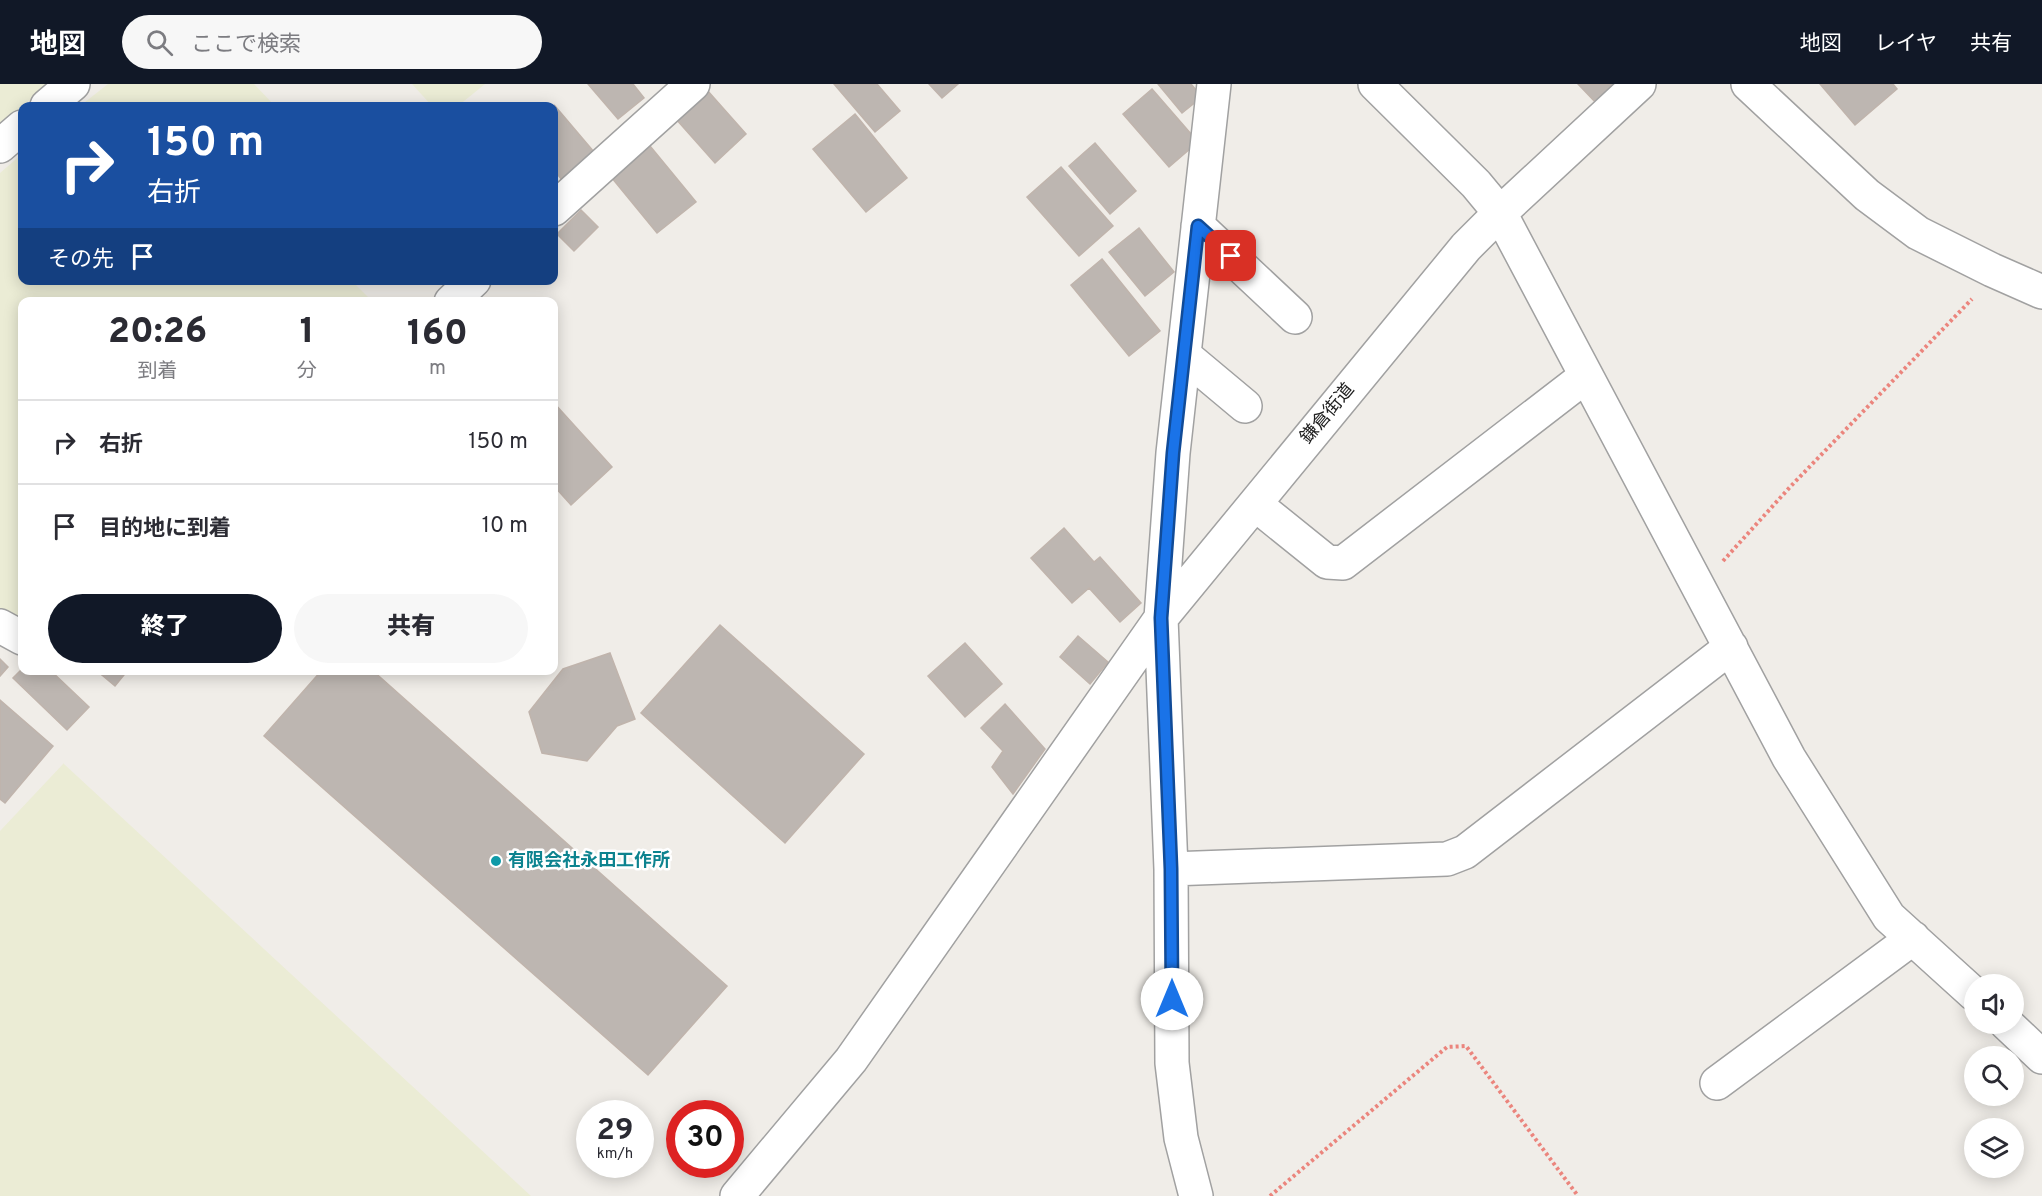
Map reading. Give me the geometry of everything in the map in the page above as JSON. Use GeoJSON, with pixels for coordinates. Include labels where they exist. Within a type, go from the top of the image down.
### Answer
{"type":"FeatureCollection","features":[{"type":"Feature","properties":{"kind":"street"},"geometry":{"type":"LineString","coordinates":[[52,102],[73,84]]}},
{"type":"Feature","properties":{"kind":"street"},"geometry":{"type":"LineString","coordinates":[[558,205],[693,84]]}},
{"type":"Feature","properties":{"kind":"street"},"geometry":{"type":"LineString","coordinates":[[1196,1196],[1181,1138],[1172,1063],[1171,869],[1161,618],[1173,453],[1214,84]]}},
{"type":"Feature","properties":{"kind":"street"},"geometry":{"type":"LineString","coordinates":[[1375,84],[1476,184],[1500,213],[1795,768],[1889,917],[1964,985]]}},
{"type":"Feature","properties":{"kind":"street","name":"鎌倉街道"},"geometry":{"type":"LineString","coordinates":[[737,1196],[851,1060],[1161,618],[1466,247],[1639,84]]}},
{"type":"Feature","properties":{"kind":"street"},"geometry":{"type":"LineString","coordinates":[[1748,84],[1867,195],[1918,232],[2042,292]]}},
{"type":"Feature","properties":{"kind":"street"},"geometry":{"type":"LineString","coordinates":[[0,146],[18,130]]}},
{"type":"Feature","properties":{"kind":"street"},"geometry":{"type":"LineString","coordinates":[[1198,226],[1295,317]]}},
{"type":"Feature","properties":{"kind":"street"},"geometry":{"type":"LineString","coordinates":[[456,297],[469,285]]}},
{"type":"Feature","properties":{"kind":"street"},"geometry":{"type":"LineString","coordinates":[[1184,355],[1245,406]]}},
{"type":"Feature","properties":{"kind":"street"},"geometry":{"type":"LineString","coordinates":[[1255,504],[1327,562],[1342,563],[1586,376]]}},
{"type":"Feature","properties":{"kind":"street"},"geometry":{"type":"LineString","coordinates":[[0,626],[18,636]]}},
{"type":"Feature","properties":{"kind":"street"},"geometry":{"type":"LineString","coordinates":[[1171,869],[1447,859],[1465,852],[1731,647]]}},
{"type":"Feature","properties":{"kind":"street"},"geometry":{"type":"LineString","coordinates":[[1717,1083],[1913,938]]}},
{"type":"Feature","properties":{"kind":"street"},"geometry":{"type":"LineString","coordinates":[[2018,1034],[2042,1057]]}},
{"type":"Feature","properties":{"kind":"path"},"geometry":{"type":"LineString","coordinates":[[1699,588],[1790,487],[1998,272]]}},
{"type":"Feature","properties":{"kind":"path"},"geometry":{"type":"LineString","coordinates":[[1270,1196],[1447,1047],[1466,1046],[1578,1196]]}},
{"type":"Feature","properties":{"kind":"green space"},"geometry":{"type":"Polygon","coordinates":[[[0,84],[49,84],[27,102],[18,102],[18,110],[0,125],[0,84]]]}},
{"type":"Feature","properties":{"kind":"green space"},"geometry":{"type":"Polygon","coordinates":[[[108,84],[254,84],[271,102],[85,102],[108,84]]]}},
{"type":"Feature","properties":{"kind":"green space"},"geometry":{"type":"Polygon","coordinates":[[[412,84],[485,84],[463,102],[428,102],[412,84]]]}},
{"type":"Feature","properties":{"kind":"green space"},"geometry":{"type":"Polygon","coordinates":[[[18,157],[18,285],[356,285],[368,297],[18,297],[18,621],[0,610],[0,173],[18,157]]]}},
{"type":"Feature","properties":{"kind":"green space"},"geometry":{"type":"Polygon","coordinates":[[[64,763],[531,1196],[0,1196],[0,831],[64,763]]]}},
{"type":"Feature","properties":{"kind":"building"},"geometry":{"type":"Polygon","coordinates":[[[588,84],[633,84],[644,98],[618,119],[588,84]]]}},
{"type":"Feature","properties":{"kind":"building"},"geometry":{"type":"Polygon","coordinates":[[[834,84],[877,84],[900,111],[875,132],[834,84]]]}},
{"type":"Feature","properties":{"kind":"building"},"geometry":{"type":"Polygon","coordinates":[[[929,84],[958,84],[942,98],[929,84]]]}},
{"type":"Feature","properties":{"kind":"building"},"geometry":{"type":"Polygon","coordinates":[[[1158,84],[1191,84],[1202,97],[1182,113],[1158,84]]]}},
{"type":"Feature","properties":{"kind":"building"},"geometry":{"type":"Polygon","coordinates":[[[1578,84],[1620,84],[1598,105],[1578,84]]]}},
{"type":"Feature","properties":{"kind":"building"},"geometry":{"type":"Polygon","coordinates":[[[1820,84],[1893,84],[1897,89],[1855,125],[1820,84]]]}},
{"type":"Feature","properties":{"kind":"building"},"geometry":{"type":"Polygon","coordinates":[[[1152,89],[1198,142],[1169,167],[1123,114],[1152,89]]]}},
{"type":"Feature","properties":{"kind":"building"},"geometry":{"type":"Polygon","coordinates":[[[707,90],[746,134],[715,163],[676,119],[707,90]]]}},
{"type":"Feature","properties":{"kind":"building"},"geometry":{"type":"Polygon","coordinates":[[[558,110],[594,152],[562,180],[558,175],[558,110]]]}},
{"type":"Feature","properties":{"kind":"building"},"geometry":{"type":"Polygon","coordinates":[[[855,114],[907,178],[866,212],[813,149],[855,114]]]}},
{"type":"Feature","properties":{"kind":"building"},"geometry":{"type":"Polygon","coordinates":[[[1095,143],[1136,191],[1110,214],[1069,166],[1095,143]]]}},
{"type":"Feature","properties":{"kind":"building"},"geometry":{"type":"Polygon","coordinates":[[[650,146],[696,202],[657,233],[612,178],[650,146]]]}},
{"type":"Feature","properties":{"kind":"building"},"geometry":{"type":"Polygon","coordinates":[[[1061,167],[1113,226],[1079,256],[1027,197],[1061,167]]]}},
{"type":"Feature","properties":{"kind":"building"},"geometry":{"type":"Polygon","coordinates":[[[581,210],[598,227],[574,251],[558,233],[581,210]]]}},
{"type":"Feature","properties":{"kind":"building"},"geometry":{"type":"Polygon","coordinates":[[[1139,228],[1174,272],[1145,296],[1109,252],[1139,228]]]}},
{"type":"Feature","properties":{"kind":"building"},"geometry":{"type":"Polygon","coordinates":[[[1102,259],[1160,331],[1129,356],[1071,285],[1102,259]]]}},
{"type":"Feature","properties":{"kind":"building"},"geometry":{"type":"Polygon","coordinates":[[[558,407],[612,467],[571,505],[558,490],[558,407]]]}},
{"type":"Feature","properties":{"kind":"building"},"geometry":{"type":"Polygon","coordinates":[[[1064,528],[1094,562],[1100,557],[1141,603],[1120,622],[1089,588],[1072,603],[1031,558],[1064,528]]]}},
{"type":"Feature","properties":{"kind":"building"},"geometry":{"type":"Polygon","coordinates":[[[720,625],[864,754],[785,843],[641,713],[720,625]]]}},
{"type":"Feature","properties":{"kind":"building"},"geometry":{"type":"Polygon","coordinates":[[[1078,636],[1108,662],[1090,684],[1060,657],[1078,636]]]}},
{"type":"Feature","properties":{"kind":"building"},"geometry":{"type":"Polygon","coordinates":[[[965,643],[1002,684],[965,717],[928,676],[965,643]]]}},
{"type":"Feature","properties":{"kind":"building"},"geometry":{"type":"Polygon","coordinates":[[[610,653],[635,719],[617,726],[587,761],[542,753],[529,712],[563,669],[610,653]]]}},
{"type":"Feature","properties":{"kind":"building"},"geometry":{"type":"Polygon","coordinates":[[[0,659],[8,667],[0,676],[0,659]]]}},
{"type":"Feature","properties":{"kind":"building"},"geometry":{"type":"Polygon","coordinates":[[[18,673],[18,675],[55,675],[89,707],[67,730],[13,678],[18,673]]]}},
{"type":"Feature","properties":{"kind":"building"},"geometry":{"type":"Polygon","coordinates":[[[102,675],[124,675],[115,686],[102,675]]]}},
{"type":"Feature","properties":{"kind":"building","name":"有限会社永田工作所"},"geometry":{"type":"Polygon","coordinates":[[[318,675],[378,675],[727,986],[648,1075],[264,736],[318,675]]]}},
{"type":"Feature","properties":{"kind":"building"},"geometry":{"type":"Polygon","coordinates":[[[0,700],[53,746],[5,803],[0,799],[0,700]]]}},
{"type":"Feature","properties":{"kind":"building"},"geometry":{"type":"Polygon","coordinates":[[[1005,704],[1045,749],[1013,794],[992,767],[1003,751],[981,728],[1005,704]]]}},
{"type":"Feature","properties":{"kind":"place","name":"有限会社永田工作所"},"geometry":{"type":"Point","coordinates":[496,861]}},
{"type":"Feature","properties":{"kind":"route"},"geometry":{"type":"LineString","coordinates":[[1172,999],[1171,869],[1161,618],[1173,453],[1198,226],[1231,256]]}}]}
